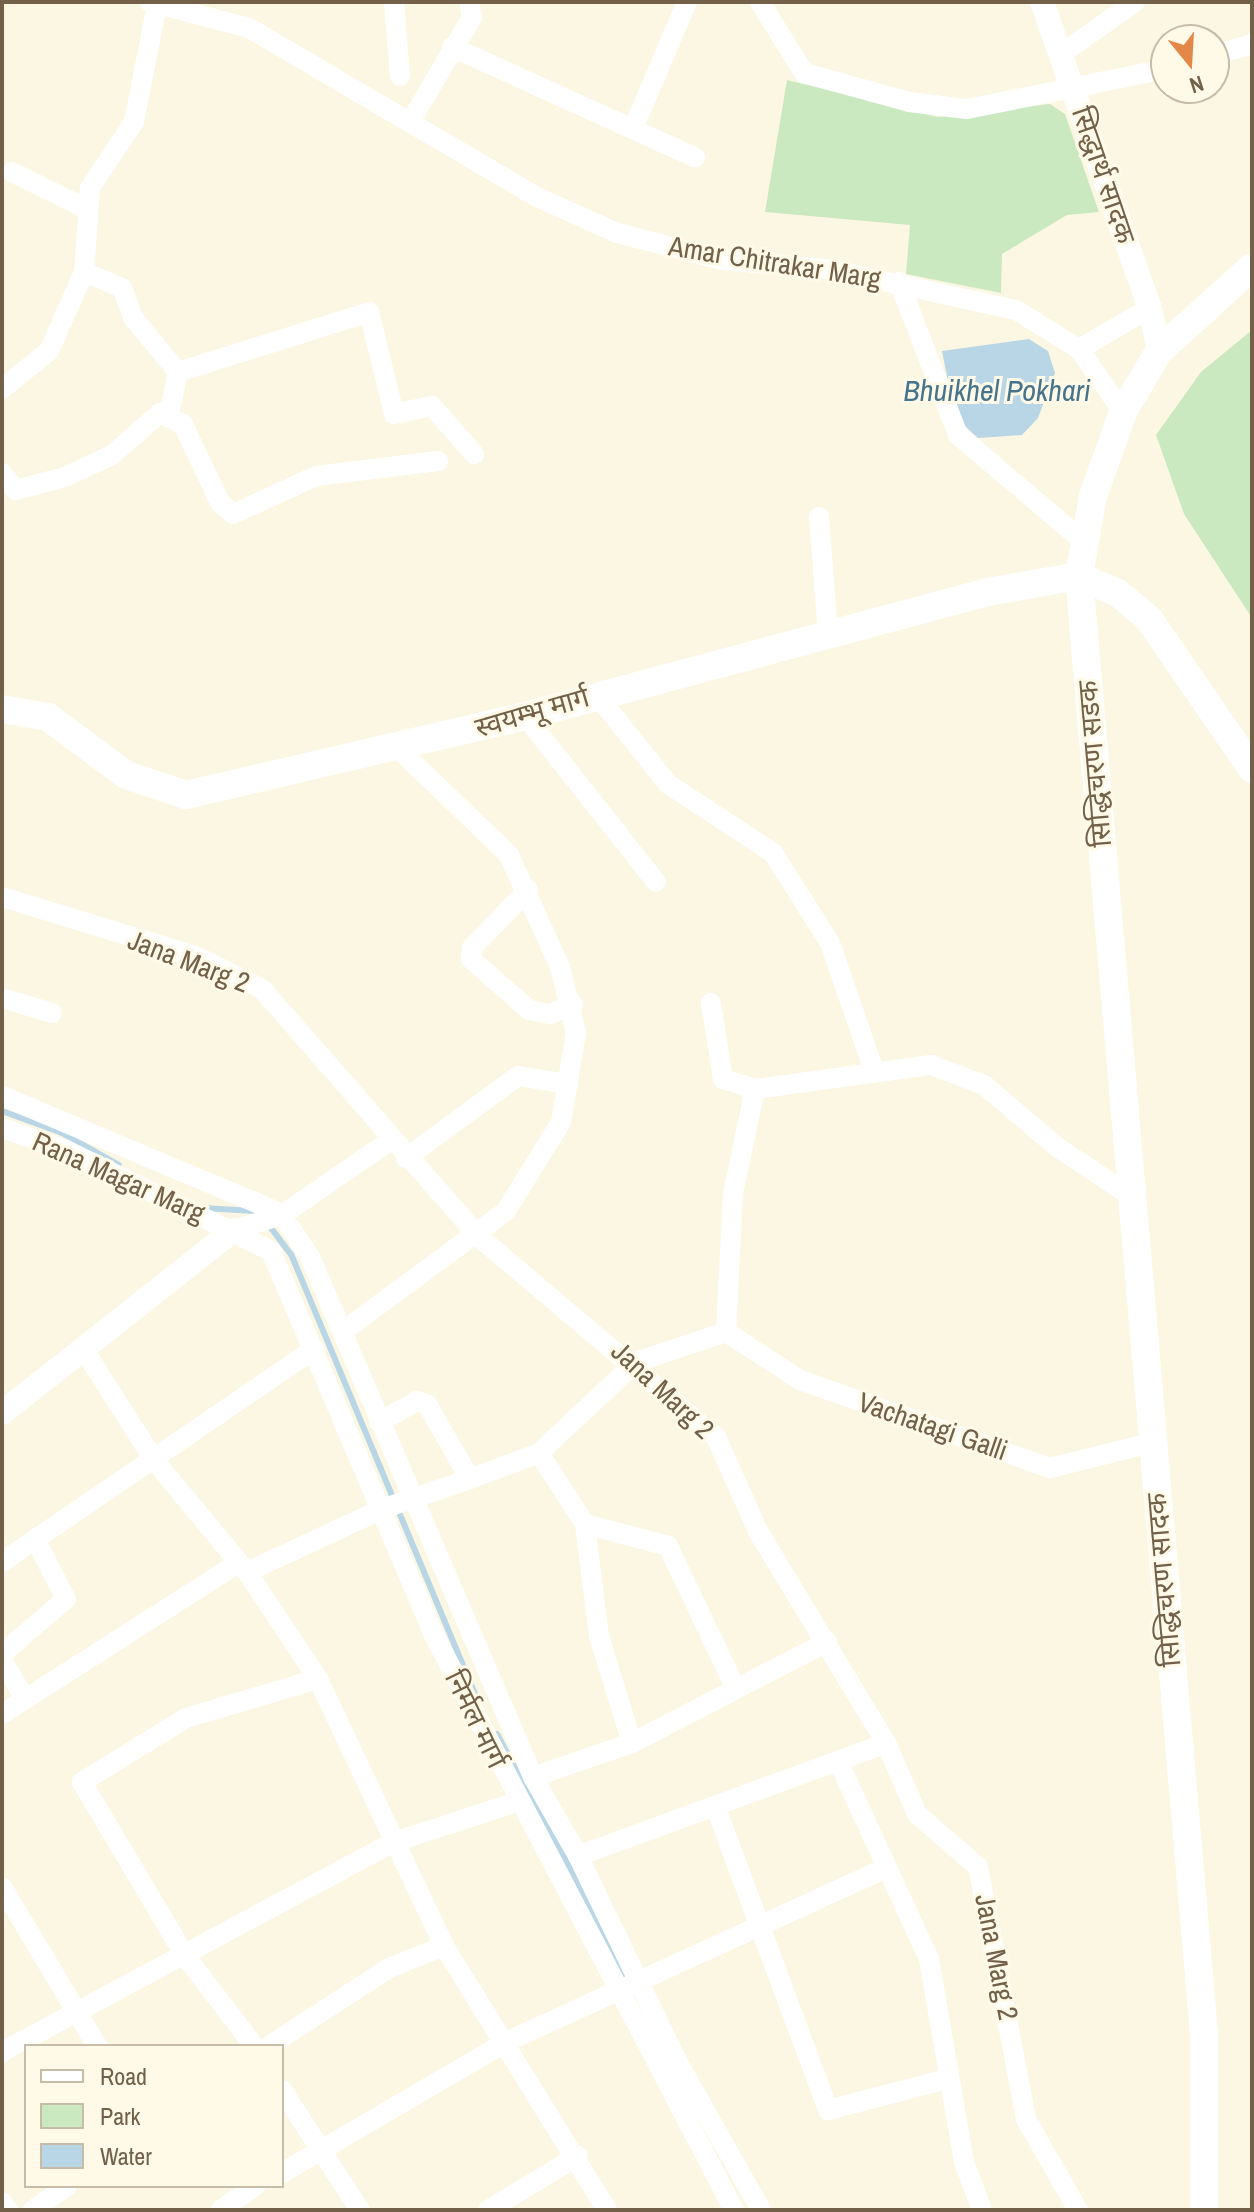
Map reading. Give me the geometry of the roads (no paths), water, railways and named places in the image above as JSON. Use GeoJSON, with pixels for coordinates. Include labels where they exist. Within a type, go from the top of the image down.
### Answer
{"type":"FeatureCollection","features":[{"type":"Feature","properties":{"kind":"main road","name":"सिद्धिचरण सडक"},"geometry":{"type":"LineString","coordinates":[[1109,951],[1079,576],[1083,541],[1119,424],[1159,351],[1252,267]]}},
{"type":"Feature","properties":{"kind":"main road","name":"स्वयम्भू मार्ग"},"geometry":{"type":"LineString","coordinates":[[2,709],[48,717],[126,775],[154,791],[186,795],[398,748],[828,635],[1079,576]]}},
{"type":"Feature","properties":{"kind":"main road"},"geometry":{"type":"LineString","coordinates":[[1079,576],[1118,593],[1149,619],[1252,769]]}},
{"type":"Feature","properties":{"kind":"main road","name":"सिद्धिचरण सादक"},"geometry":{"type":"LineString","coordinates":[[1109,951],[1204,2034],[1204,2210]]}},
{"type":"Feature","properties":{"kind":"street"},"geometry":{"type":"LineString","coordinates":[[394,2],[400,76]]}},
{"type":"Feature","properties":{"kind":"street"},"geometry":{"type":"LineString","coordinates":[[412,119],[472,17],[469,2]]}},
{"type":"Feature","properties":{"kind":"street"},"geometry":{"type":"LineString","coordinates":[[635,124],[687,2]]}},
{"type":"Feature","properties":{"kind":"street"},"geometry":{"type":"LineString","coordinates":[[760,2],[804,73],[843,87],[967,109],[1075,91],[1150,73]]}},
{"type":"Feature","properties":{"kind":"street","name":"सिद्धार्थ सादक"},"geometry":{"type":"LineString","coordinates":[[1042,2],[1150,308],[1159,351]]}},
{"type":"Feature","properties":{"kind":"street"},"geometry":{"type":"LineString","coordinates":[[1061,54],[1135,2]]}},
{"type":"Feature","properties":{"kind":"street"},"geometry":{"type":"LineString","coordinates":[[2,389],[49,351],[84,272],[90,188],[134,122],[154,4]]}},
{"type":"Feature","properties":{"kind":"street","name":"Amar Chitrakar Marg"},"geometry":{"type":"LineString","coordinates":[[154,4],[249,28],[412,119],[537,197],[617,233],[722,260],[899,282],[991,300],[1052,327],[1079,349],[1119,424]]}},
{"type":"Feature","properties":{"kind":"street"},"geometry":{"type":"LineString","coordinates":[[1230,50],[1252,44]]}},
{"type":"Feature","properties":{"kind":"street"},"geometry":{"type":"LineString","coordinates":[[452,47],[635,124],[695,157]]}},
{"type":"Feature","properties":{"kind":"street"},"geometry":{"type":"LineString","coordinates":[[12,172],[87,209]]}},
{"type":"Feature","properties":{"kind":"street"},"geometry":{"type":"LineString","coordinates":[[84,272],[122,288],[134,319],[178,372]]}},
{"type":"Feature","properties":{"kind":"street"},"geometry":{"type":"LineString","coordinates":[[899,282],[958,435],[1083,541]]}},
{"type":"Feature","properties":{"kind":"street"},"geometry":{"type":"LineString","coordinates":[[1079,349],[1150,308]]}},
{"type":"Feature","properties":{"kind":"street"},"geometry":{"type":"LineString","coordinates":[[178,372],[369,312],[394,414],[432,406],[474,454]]}},
{"type":"Feature","properties":{"kind":"street"},"geometry":{"type":"LineString","coordinates":[[169,415],[178,372]]}},
{"type":"Feature","properties":{"kind":"street"},"geometry":{"type":"LineString","coordinates":[[2,473],[16,490],[40,485],[112,455],[160,413],[183,424],[220,503],[233,514],[316,476],[438,461]]}},
{"type":"Feature","properties":{"kind":"street"},"geometry":{"type":"LineString","coordinates":[[819,517],[828,635]]}},
{"type":"Feature","properties":{"kind":"street"},"geometry":{"type":"LineString","coordinates":[[596,694],[668,784],[773,853],[830,943],[873,1068]]}},
{"type":"Feature","properties":{"kind":"street"},"geometry":{"type":"LineString","coordinates":[[525,716],[656,882]]}},
{"type":"Feature","properties":{"kind":"street"},"geometry":{"type":"LineString","coordinates":[[342,1332],[479,1237],[533,1176],[561,1122],[568,1084],[573,1004],[528,890],[509,855],[398,748]]}},
{"type":"Feature","properties":{"kind":"street"},"geometry":{"type":"LineString","coordinates":[[528,890],[472,948],[471,959],[529,1010],[550,1014],[573,1004]]}},
{"type":"Feature","properties":{"kind":"street","name":"Jana Marg 2"},"geometry":{"type":"LineString","coordinates":[[2,897],[239,974],[262,989],[406,1158],[479,1237],[636,1362],[716,1437],[759,1533],[886,1743],[917,1814],[978,1867],[1026,2119],[1078,2210]]}},
{"type":"Feature","properties":{"kind":"street"},"geometry":{"type":"LineString","coordinates":[[2,998],[52,1013]]}},
{"type":"Feature","properties":{"kind":"street"},"geometry":{"type":"LineString","coordinates":[[711,1003],[719,1075],[755,1089],[873,1068],[931,1065],[984,1085],[1057,1147],[1128,1194]]}},
{"type":"Feature","properties":{"kind":"street"},"geometry":{"type":"LineString","coordinates":[[406,1158],[518,1076],[568,1084]]}},
{"type":"Feature","properties":{"kind":"street"},"geometry":{"type":"LineString","coordinates":[[2,1714],[243,1568],[413,1497],[539,1453],[636,1362],[726,1332],[733,1194],[755,1089]]}},
{"type":"Feature","properties":{"kind":"street"},"geometry":{"type":"LineString","coordinates":[[2,1096],[275,1213],[310,1257],[533,1777],[578,1856],[677,2061],[761,2210]]}},
{"type":"Feature","properties":{"kind":"street","name":"Rana Magar Marg"},"geometry":{"type":"LineString","coordinates":[[2,1128],[66,1150],[237,1227]]}},
{"type":"Feature","properties":{"kind":"street"},"geometry":{"type":"LineString","coordinates":[[2,1413],[237,1227],[275,1213],[391,1140]]}},
{"type":"Feature","properties":{"kind":"street","name":"निर्मल मार्ग"},"geometry":{"type":"LineString","coordinates":[[237,1227],[271,1251],[383,1509],[517,1802],[734,2210]]}},
{"type":"Feature","properties":{"kind":"street","name":"Vachatagi Galli"},"geometry":{"type":"LineString","coordinates":[[726,1332],[800,1380],[1050,1468],[1151,1443]]}},
{"type":"Feature","properties":{"kind":"street"},"geometry":{"type":"LineString","coordinates":[[2,1562],[314,1349]]}},
{"type":"Feature","properties":{"kind":"street"},"geometry":{"type":"LineString","coordinates":[[84,1350],[154,1460],[243,1568],[318,1679],[391,1843],[444,1946],[578,2156],[607,2210]]}},
{"type":"Feature","properties":{"kind":"street"},"geometry":{"type":"LineString","coordinates":[[379,1422],[417,1401],[427,1404],[470,1479]]}},
{"type":"Feature","properties":{"kind":"street"},"geometry":{"type":"LineString","coordinates":[[539,1453],[585,1524],[599,1636],[632,1743]]}},
{"type":"Feature","properties":{"kind":"street"},"geometry":{"type":"LineString","coordinates":[[585,1524],[668,1546],[734,1685]]}},
{"type":"Feature","properties":{"kind":"street"},"geometry":{"type":"LineString","coordinates":[[25,1699],[2,1657],[66,1599],[35,1539]]}},
{"type":"Feature","properties":{"kind":"street"},"geometry":{"type":"LineString","coordinates":[[533,1777],[632,1743],[734,1685],[827,1642]]}},
{"type":"Feature","properties":{"kind":"street"},"geometry":{"type":"LineString","coordinates":[[252,2044],[184,1954],[82,1782],[186,1718],[318,1679]]}},
{"type":"Feature","properties":{"kind":"street"},"geometry":{"type":"LineString","coordinates":[[578,1856],[717,1811],[886,1743]]}},
{"type":"Feature","properties":{"kind":"street"},"geometry":{"type":"LineString","coordinates":[[838,1761],[882,1870],[929,1959],[947,2079],[982,2210]]}},
{"type":"Feature","properties":{"kind":"street"},"geometry":{"type":"LineString","coordinates":[[2,2052],[76,2009],[391,1843],[517,1802]]}},
{"type":"Feature","properties":{"kind":"street"},"geometry":{"type":"LineString","coordinates":[[717,1811],[764,1924],[828,2110],[947,2079]]}},
{"type":"Feature","properties":{"kind":"street"},"geometry":{"type":"LineString","coordinates":[[284,2172],[321,2155],[506,2042],[616,1987],[882,1870]]}},
{"type":"Feature","properties":{"kind":"street"},"geometry":{"type":"LineString","coordinates":[[2,1887],[96,2044]]}},
{"type":"Feature","properties":{"kind":"street"},"geometry":{"type":"LineString","coordinates":[[272,2044],[389,1968],[444,1946]]}},
{"type":"Feature","properties":{"kind":"street"},"geometry":{"type":"LineString","coordinates":[[284,2093],[321,2155],[360,2210]]}},
{"type":"Feature","properties":{"kind":"street"},"geometry":{"type":"LineString","coordinates":[[488,2210],[578,2156]]}},
{"type":"Feature","properties":{"kind":"street"},"geometry":{"type":"LineString","coordinates":[[33,2210],[64,2188]]}},
{"type":"Feature","properties":{"kind":"street"},"geometry":{"type":"LineString","coordinates":[[221,2210],[252,2188]]}},
{"type":"Feature","properties":{"kind":"street"},"geometry":{"type":"LineString","coordinates":[[2,2202],[8,2210]]}},
{"type":"Feature","properties":{"kind":"water","name":"Bhuikhel Pokhari"},"geometry":{"type":"Polygon","coordinates":[[[1029,339],[1048,351],[1055,373],[1038,418],[1022,435],[978,438],[955,417],[942,351],[1029,339]]]}},
{"type":"Feature","properties":{"kind":"waterway"},"geometry":{"type":"LineString","coordinates":[[2,1111],[62,1133],[119,1165]]}},
{"type":"Feature","properties":{"kind":"waterway"},"geometry":{"type":"LineString","coordinates":[[202,1208],[255,1211]]}},
{"type":"Feature","properties":{"kind":"waterway"},"geometry":{"type":"LineString","coordinates":[[268,1224],[291,1254],[476,1696]]}},
{"type":"Feature","properties":{"kind":"waterway"},"geometry":{"type":"LineString","coordinates":[[497,1734],[535,1805]]}},
{"type":"Feature","properties":{"kind":"waterway"},"geometry":{"type":"LineString","coordinates":[[535,1805],[625,1969]]}}]}
